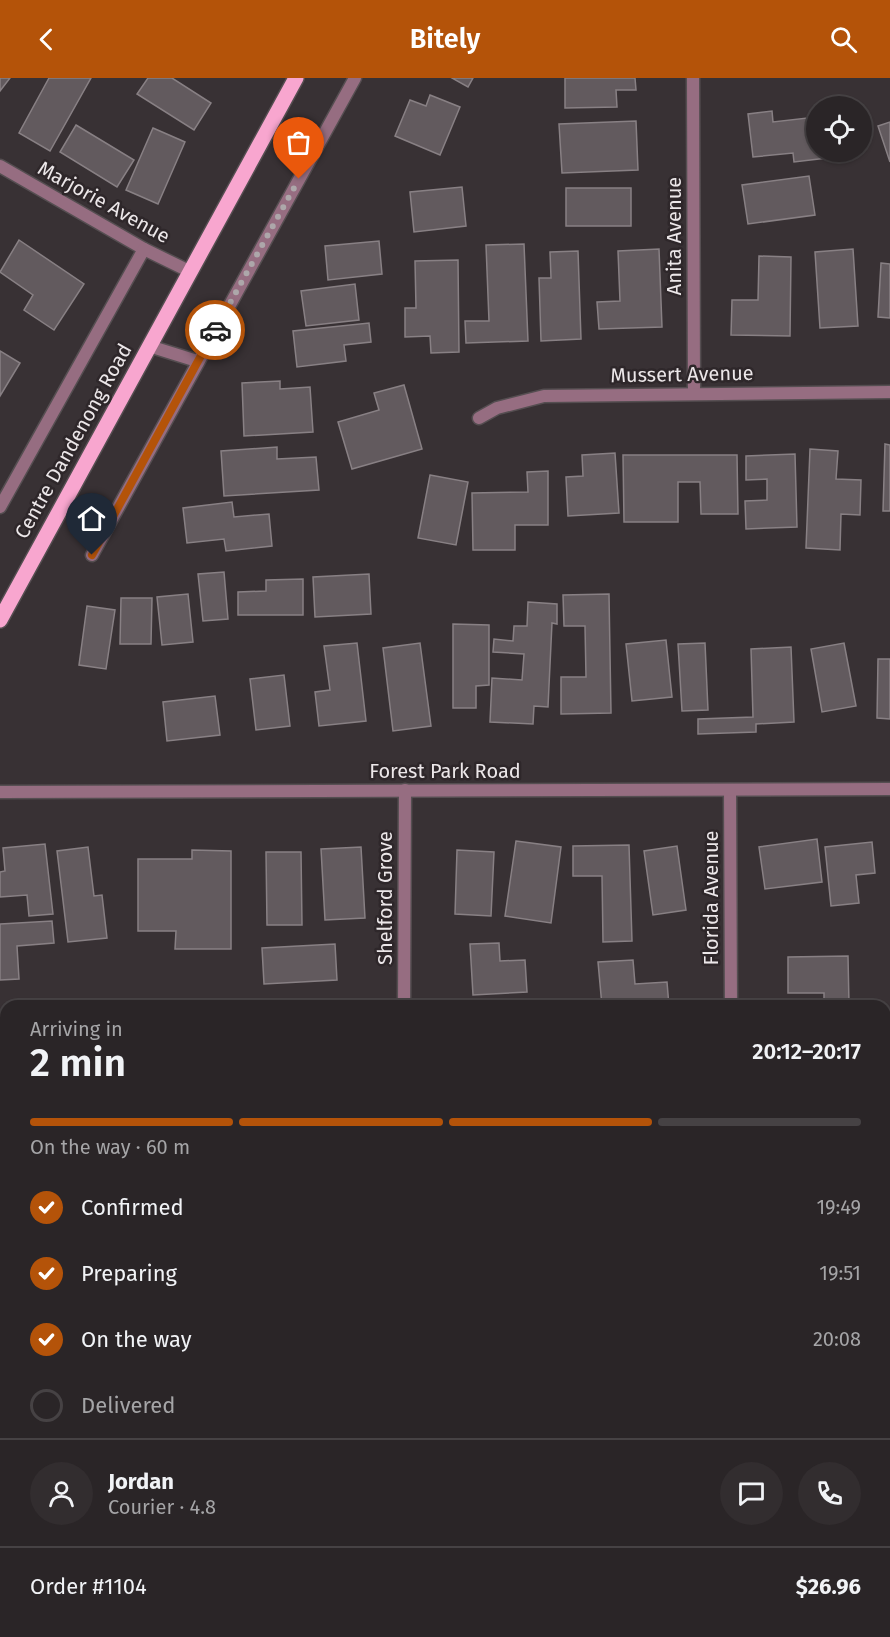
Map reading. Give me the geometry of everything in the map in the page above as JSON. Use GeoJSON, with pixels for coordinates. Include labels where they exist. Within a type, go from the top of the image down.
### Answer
{"type":"FeatureCollection","features":[{"type":"Feature","properties":{"kind":"main road","name":"Centre Dandenong Road"},"geometry":{"type":"LineString","coordinates":[[1,614],[296,78]]}},
{"type":"Feature","properties":{"kind":"street"},"geometry":{"type":"LineString","coordinates":[[92,555],[355,78]]}},
{"type":"Feature","properties":{"kind":"street","name":"Anita Avenue"},"geometry":{"type":"LineString","coordinates":[[693,78],[694,393]]}},
{"type":"Feature","properties":{"kind":"street","name":"Marjorie Avenue"},"geometry":{"type":"LineString","coordinates":[[0,166],[144,249],[191,272]]}},
{"type":"Feature","properties":{"kind":"street","name":"Centre Dandenong Road"},"geometry":{"type":"LineString","coordinates":[[0,507],[144,249]]}},
{"type":"Feature","properties":{"kind":"street","name":"Centre Dandenong Road"},"geometry":{"type":"LineString","coordinates":[[149,346],[197,362]]}},
{"type":"Feature","properties":{"kind":"street","name":"Mussert Avenue"},"geometry":{"type":"LineString","coordinates":[[480,418],[497,408],[544,396],[890,392]]}},
{"type":"Feature","properties":{"kind":"street","name":"Forest Park Road"},"geometry":{"type":"LineString","coordinates":[[0,792],[890,789]]}},
{"type":"Feature","properties":{"kind":"street","name":"Shelford Grove"},"geometry":{"type":"LineString","coordinates":[[405,790],[405,1000]]}},
{"type":"Feature","properties":{"kind":"street","name":"Florida Avenue"},"geometry":{"type":"LineString","coordinates":[[730,790],[731,1000]]}},
{"type":"Feature","properties":{"kind":"building"},"geometry":{"type":"Polygon","coordinates":[[[0,78],[10,78],[0,91],[0,78]]]}},
{"type":"Feature","properties":{"kind":"building"},"geometry":{"type":"Polygon","coordinates":[[[49,78],[91,78],[50,151],[19,133],[49,78]]]}},
{"type":"Feature","properties":{"kind":"building"},"geometry":{"type":"Polygon","coordinates":[[[148,78],[172,78],[211,103],[194,130],[137,94],[148,78]]]}},
{"type":"Feature","properties":{"kind":"building"},"geometry":{"type":"Polygon","coordinates":[[[452,78],[473,78],[468,87],[452,78]]]}},
{"type":"Feature","properties":{"kind":"building"},"geometry":{"type":"Polygon","coordinates":[[[565,78],[635,78],[636,90],[616,90],[617,107],[565,108],[565,78]]]}},
{"type":"Feature","properties":{"kind":"building"},"geometry":{"type":"Polygon","coordinates":[[[430,95],[460,107],[440,155],[395,136],[410,100],[426,106],[430,95]]]}},
{"type":"Feature","properties":{"kind":"building"},"geometry":{"type":"Polygon","coordinates":[[[772,111],[773,122],[806,118],[806,161],[794,162],[793,153],[753,157],[748,114],[772,111]]]}},
{"type":"Feature","properties":{"kind":"building"},"geometry":{"type":"Polygon","coordinates":[[[636,121],[638,170],[562,173],[559,124],[636,121]]]}},
{"type":"Feature","properties":{"kind":"building"},"geometry":{"type":"Polygon","coordinates":[[[890,122],[890,162],[878,126],[890,122]]]}},
{"type":"Feature","properties":{"kind":"building"},"geometry":{"type":"Polygon","coordinates":[[[76,125],[134,160],[117,187],[60,152],[76,125]]]}},
{"type":"Feature","properties":{"kind":"building"},"geometry":{"type":"Polygon","coordinates":[[[153,128],[185,142],[158,204],[126,190],[153,128]]]}},
{"type":"Feature","properties":{"kind":"building"},"geometry":{"type":"Polygon","coordinates":[[[809,176],[815,215],[748,224],[742,185],[809,176]]]}},
{"type":"Feature","properties":{"kind":"building"},"geometry":{"type":"Polygon","coordinates":[[[462,187],[466,226],[414,232],[410,192],[462,187]]]}},
{"type":"Feature","properties":{"kind":"building"},"geometry":{"type":"Polygon","coordinates":[[[566,188],[631,188],[631,226],[566,226],[566,188]]]}},
{"type":"Feature","properties":{"kind":"building"},"geometry":{"type":"Polygon","coordinates":[[[19,240],[84,284],[54,330],[24,310],[33,295],[0,272],[19,240]]]}},
{"type":"Feature","properties":{"kind":"building"},"geometry":{"type":"Polygon","coordinates":[[[379,241],[382,274],[328,280],[325,246],[379,241]]]}},
{"type":"Feature","properties":{"kind":"building"},"geometry":{"type":"Polygon","coordinates":[[[524,244],[528,341],[466,343],[465,321],[489,321],[486,245],[524,244]]]}},
{"type":"Feature","properties":{"kind":"building"},"geometry":{"type":"Polygon","coordinates":[[[659,249],[662,327],[599,329],[597,302],[620,301],[618,251],[659,249]]]}},
{"type":"Feature","properties":{"kind":"building"},"geometry":{"type":"Polygon","coordinates":[[[853,249],[858,326],[820,328],[815,252],[853,249]]]}},
{"type":"Feature","properties":{"kind":"building"},"geometry":{"type":"Polygon","coordinates":[[[578,251],[581,339],[541,341],[539,278],[551,278],[550,252],[578,251]]]}},
{"type":"Feature","properties":{"kind":"building"},"geometry":{"type":"Polygon","coordinates":[[[759,256],[791,257],[790,336],[731,335],[732,300],[758,300],[759,256]]]}},
{"type":"Feature","properties":{"kind":"building"},"geometry":{"type":"Polygon","coordinates":[[[458,260],[459,352],[431,353],[430,336],[405,337],[405,308],[416,308],[415,261],[458,260]]]}},
{"type":"Feature","properties":{"kind":"building"},"geometry":{"type":"Polygon","coordinates":[[[881,263],[890,264],[890,318],[878,317],[881,263]]]}},
{"type":"Feature","properties":{"kind":"building"},"geometry":{"type":"Polygon","coordinates":[[[355,284],[359,320],[306,326],[301,291],[355,284]]]}},
{"type":"Feature","properties":{"kind":"building"},"geometry":{"type":"Polygon","coordinates":[[[369,323],[371,342],[344,345],[346,361],[297,367],[293,331],[369,323]]]}},
{"type":"Feature","properties":{"kind":"building"},"geometry":{"type":"Polygon","coordinates":[[[0,351],[20,363],[0,396],[0,351]]]}},
{"type":"Feature","properties":{"kind":"building"},"geometry":{"type":"Polygon","coordinates":[[[280,381],[280,389],[310,387],[313,432],[244,436],[242,383],[280,381]]]}},
{"type":"Feature","properties":{"kind":"building"},"geometry":{"type":"Polygon","coordinates":[[[404,385],[422,449],[352,469],[338,422],[379,410],[374,393],[404,385]]]}},
{"type":"Feature","properties":{"kind":"building"},"geometry":{"type":"Polygon","coordinates":[[[885,444],[890,445],[890,511],[883,511],[885,444]]]}},
{"type":"Feature","properties":{"kind":"building"},"geometry":{"type":"Polygon","coordinates":[[[277,447],[277,459],[316,457],[319,490],[224,496],[221,451],[277,447]]]}},
{"type":"Feature","properties":{"kind":"building"},"geometry":{"type":"Polygon","coordinates":[[[810,449],[838,451],[836,479],[861,480],[860,515],[841,514],[840,550],[806,548],[810,449]]]}},
{"type":"Feature","properties":{"kind":"building"},"geometry":{"type":"Polygon","coordinates":[[[615,453],[619,513],[568,516],[566,477],[583,476],[582,455],[615,453]]]}},
{"type":"Feature","properties":{"kind":"building"},"geometry":{"type":"Polygon","coordinates":[[[795,454],[797,527],[746,529],[745,501],[767,500],[767,479],[746,480],[746,456],[795,454]]]}},
{"type":"Feature","properties":{"kind":"building"},"geometry":{"type":"Polygon","coordinates":[[[623,455],[737,455],[738,514],[701,514],[700,482],[678,482],[678,522],[624,522],[623,455]]]}},
{"type":"Feature","properties":{"kind":"building"},"geometry":{"type":"Polygon","coordinates":[[[548,471],[548,525],[515,525],[515,550],[473,550],[472,493],[528,492],[527,472],[548,471]]]}},
{"type":"Feature","properties":{"kind":"building"},"geometry":{"type":"Polygon","coordinates":[[[430,475],[468,482],[456,545],[418,538],[430,475]]]}},
{"type":"Feature","properties":{"kind":"building"},"geometry":{"type":"Polygon","coordinates":[[[232,502],[234,517],[269,514],[272,546],[226,551],[224,539],[187,543],[183,508],[232,502]]]}},
{"type":"Feature","properties":{"kind":"building"},"geometry":{"type":"Polygon","coordinates":[[[224,572],[228,619],[203,621],[198,574],[224,572]]]}},
{"type":"Feature","properties":{"kind":"building"},"geometry":{"type":"Polygon","coordinates":[[[369,574],[371,614],[315,617],[313,577],[369,574]]]}},
{"type":"Feature","properties":{"kind":"building"},"geometry":{"type":"Polygon","coordinates":[[[303,579],[303,615],[238,615],[238,592],[266,591],[266,580],[303,579]]]}},
{"type":"Feature","properties":{"kind":"building"},"geometry":{"type":"Polygon","coordinates":[[[188,594],[193,642],[162,645],[157,597],[188,594]]]}},
{"type":"Feature","properties":{"kind":"building"},"geometry":{"type":"Polygon","coordinates":[[[609,594],[611,713],[561,714],[561,677],[586,677],[585,626],[564,626],[563,595],[609,594]]]}},
{"type":"Feature","properties":{"kind":"building"},"geometry":{"type":"Polygon","coordinates":[[[121,598],[152,598],[151,644],[120,644],[121,598]]]}},
{"type":"Feature","properties":{"kind":"building"},"geometry":{"type":"Polygon","coordinates":[[[528,602],[557,604],[557,624],[552,623],[548,707],[534,706],[533,724],[490,722],[492,678],[522,680],[524,654],[493,652],[494,639],[513,641],[514,626],[527,626],[528,602]]]}},
{"type":"Feature","properties":{"kind":"building"},"geometry":{"type":"Polygon","coordinates":[[[87,606],[115,610],[106,669],[79,665],[87,606]]]}},
{"type":"Feature","properties":{"kind":"building"},"geometry":{"type":"Polygon","coordinates":[[[453,624],[489,625],[489,685],[476,686],[476,708],[453,708],[453,624]]]}},
{"type":"Feature","properties":{"kind":"building"},"geometry":{"type":"Polygon","coordinates":[[[666,640],[672,697],[632,701],[626,644],[666,640]]]}},
{"type":"Feature","properties":{"kind":"building"},"geometry":{"type":"Polygon","coordinates":[[[357,643],[366,721],[319,726],[315,692],[330,690],[324,646],[357,643]]]}},
{"type":"Feature","properties":{"kind":"building"},"geometry":{"type":"Polygon","coordinates":[[[420,643],[431,726],[393,731],[383,648],[420,643]]]}},
{"type":"Feature","properties":{"kind":"building"},"geometry":{"type":"Polygon","coordinates":[[[705,643],[708,710],[682,711],[678,644],[705,643]]]}},
{"type":"Feature","properties":{"kind":"building"},"geometry":{"type":"Polygon","coordinates":[[[844,643],[856,706],[822,712],[811,649],[844,643]]]}},
{"type":"Feature","properties":{"kind":"building"},"geometry":{"type":"Polygon","coordinates":[[[791,647],[794,722],[756,724],[756,732],[698,734],[698,719],[753,717],[751,649],[791,647]]]}},
{"type":"Feature","properties":{"kind":"building"},"geometry":{"type":"Polygon","coordinates":[[[878,659],[890,659],[890,719],[877,718],[878,659]]]}},
{"type":"Feature","properties":{"kind":"building"},"geometry":{"type":"Polygon","coordinates":[[[284,675],[290,726],[256,730],[250,679],[284,675]]]}},
{"type":"Feature","properties":{"kind":"building"},"geometry":{"type":"Polygon","coordinates":[[[215,696],[220,735],[167,741],[163,702],[215,696]]]}},
{"type":"Feature","properties":{"kind":"building"},"geometry":{"type":"Polygon","coordinates":[[[817,839],[822,882],[765,889],[759,847],[817,839]]]}},
{"type":"Feature","properties":{"kind":"building"},"geometry":{"type":"Polygon","coordinates":[[[516,841],[561,847],[551,923],[505,916],[516,841]]]}},
{"type":"Feature","properties":{"kind":"building"},"geometry":{"type":"Polygon","coordinates":[[[872,842],[875,873],[856,875],[859,903],[831,906],[825,847],[872,842]]]}},
{"type":"Feature","properties":{"kind":"building"},"geometry":{"type":"Polygon","coordinates":[[[45,844],[53,914],[29,916],[27,895],[0,897],[0,872],[5,871],[3,848],[45,844]]]}},
{"type":"Feature","properties":{"kind":"building"},"geometry":{"type":"Polygon","coordinates":[[[629,845],[632,941],[603,942],[602,876],[573,876],[573,846],[629,845]]]}},
{"type":"Feature","properties":{"kind":"building"},"geometry":{"type":"Polygon","coordinates":[[[677,846],[686,910],[653,915],[644,851],[677,846]]]}},
{"type":"Feature","properties":{"kind":"building"},"geometry":{"type":"Polygon","coordinates":[[[88,847],[94,896],[102,895],[107,938],[68,942],[57,851],[88,847]]]}},
{"type":"Feature","properties":{"kind":"building"},"geometry":{"type":"Polygon","coordinates":[[[361,847],[365,918],[325,920],[321,849],[361,847]]]}},
{"type":"Feature","properties":{"kind":"building"},"geometry":{"type":"Polygon","coordinates":[[[192,850],[231,851],[231,949],[175,949],[176,931],[138,931],[138,859],[192,859],[192,850]]]}},
{"type":"Feature","properties":{"kind":"building"},"geometry":{"type":"Polygon","coordinates":[[[457,850],[494,852],[491,916],[455,914],[457,850]]]}},
{"type":"Feature","properties":{"kind":"building"},"geometry":{"type":"Polygon","coordinates":[[[266,852],[301,852],[302,925],[267,925],[266,852]]]}},
{"type":"Feature","properties":{"kind":"building"},"geometry":{"type":"Polygon","coordinates":[[[52,921],[54,943],[17,946],[19,979],[0,980],[0,924],[52,921]]]}},
{"type":"Feature","properties":{"kind":"building"},"geometry":{"type":"Polygon","coordinates":[[[499,943],[500,961],[525,960],[527,992],[473,995],[470,944],[499,943]]]}},
{"type":"Feature","properties":{"kind":"building"},"geometry":{"type":"Polygon","coordinates":[[[335,944],[337,980],[264,984],[262,948],[335,944]]]}},
{"type":"Feature","properties":{"kind":"building"},"geometry":{"type":"Polygon","coordinates":[[[848,956],[849,1000],[824,1000],[824,993],[788,993],[788,957],[848,956]]]}},
{"type":"Feature","properties":{"kind":"building"},"geometry":{"type":"Polygon","coordinates":[[[633,960],[635,984],[667,982],[668,1000],[601,1000],[598,962],[633,960]]]}},
{"type":"Feature","properties":{"kind":"way so far"},"geometry":{"type":"LineString","coordinates":[[215,330],[299,179]]}},
{"type":"Feature","properties":{"kind":"route"},"geometry":{"type":"LineString","coordinates":[[92,555],[215,330]]}}]}
